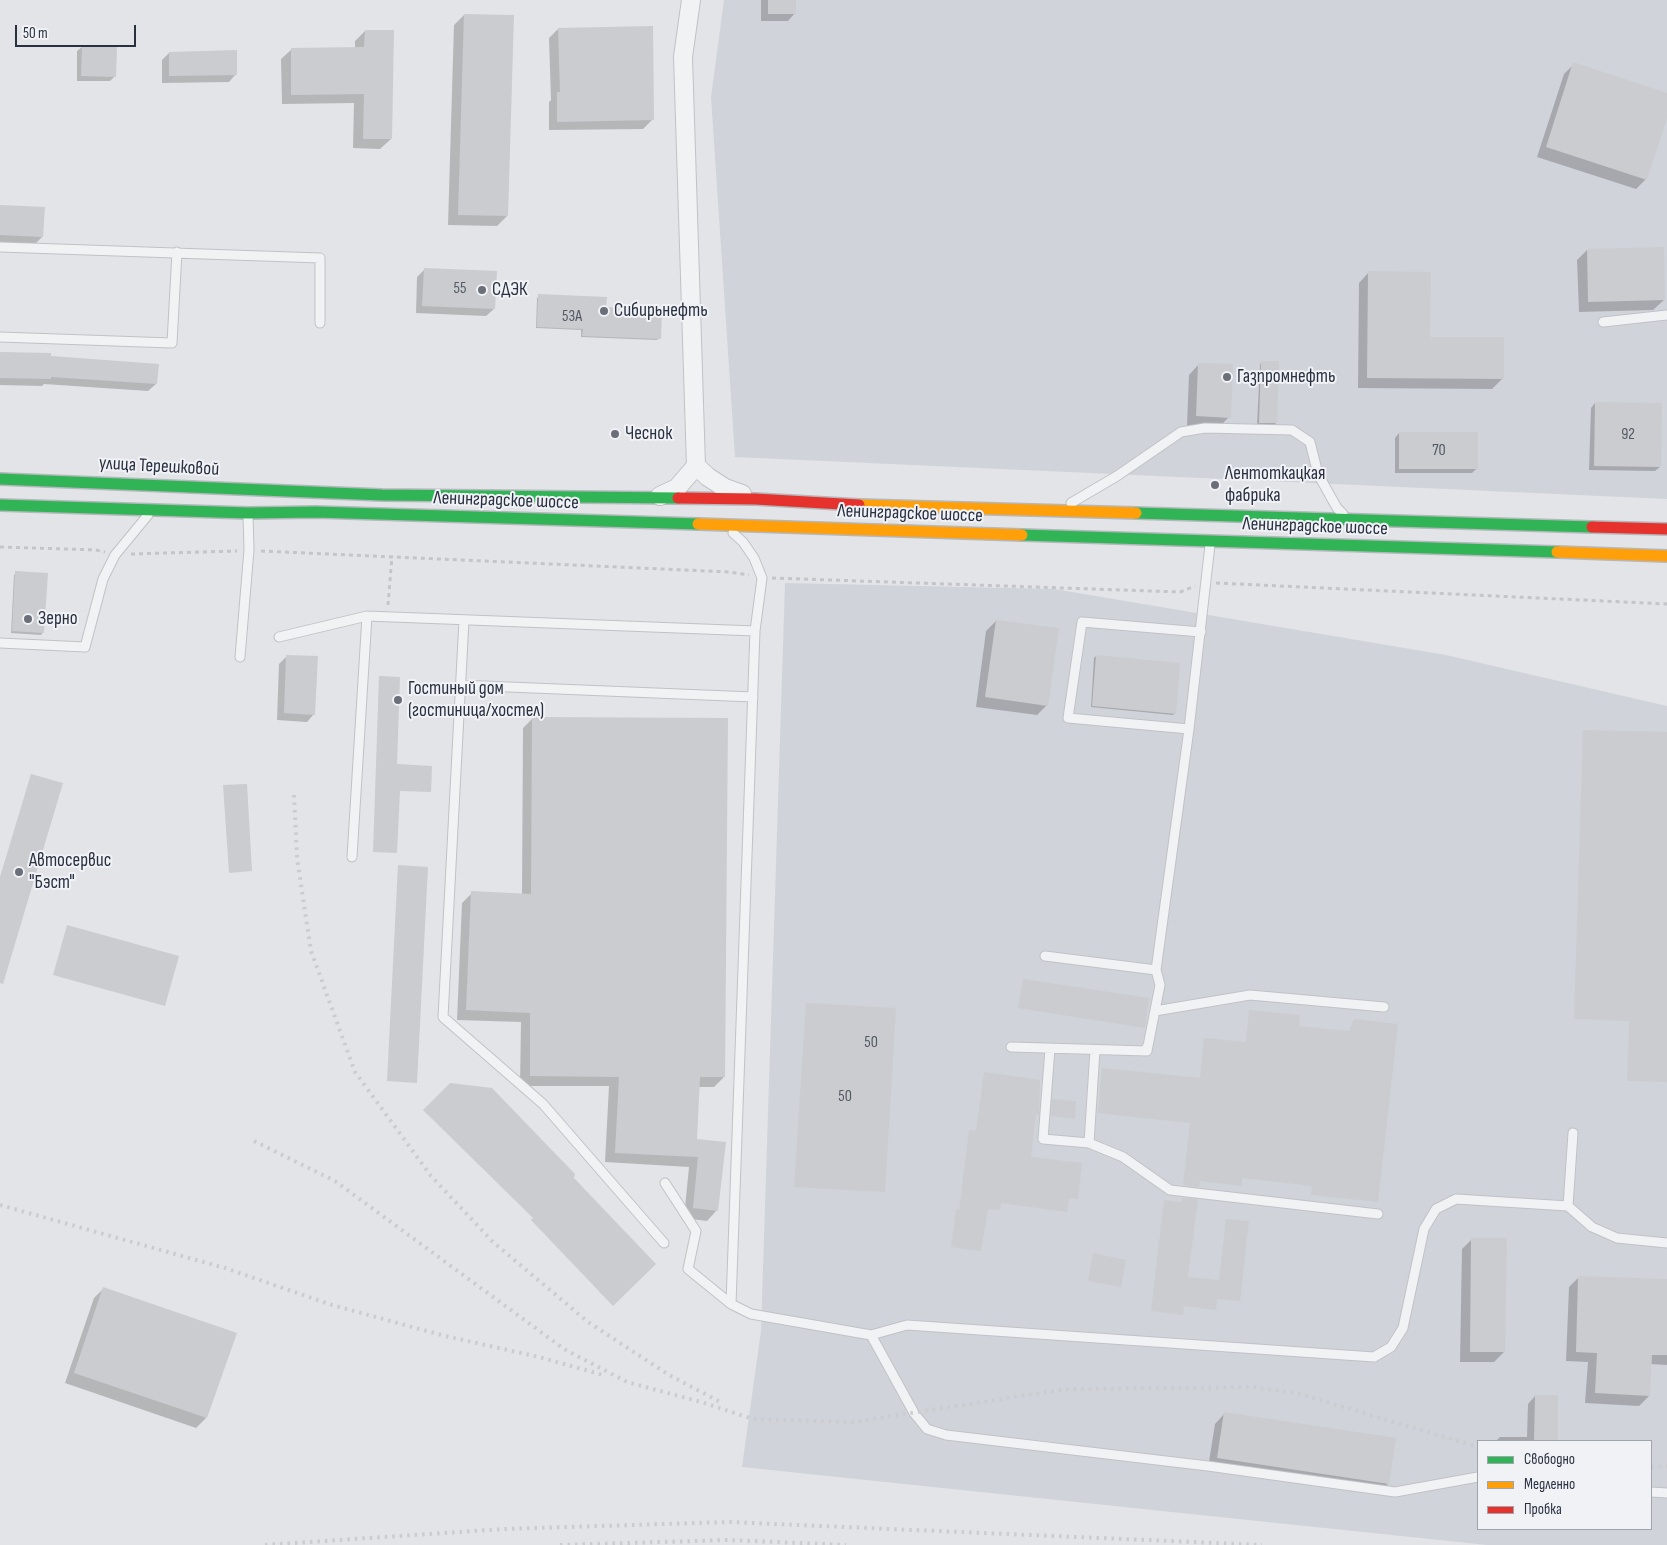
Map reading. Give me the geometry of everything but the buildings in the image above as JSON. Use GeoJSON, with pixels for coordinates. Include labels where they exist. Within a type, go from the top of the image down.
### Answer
{"type":"FeatureCollection","features":[{"type":"Feature","properties":{"kind":"highway","name":"улица Терешковой"},"geometry":{"type":"LineString","coordinates":[[0,480],[124,483],[317,492]]}},
{"type":"Feature","properties":{"kind":"highway","name":"Ленинградское шоссе"},"geometry":{"type":"LineString","coordinates":[[317,492],[755,499],[1051,511],[1212,527],[1667,556]]}},
{"type":"Feature","properties":{"kind":"highway"},"geometry":{"type":"LineString","coordinates":[[0,505],[152,510]]}},
{"type":"Feature","properties":{"kind":"highway","name":"Ленинградское шоссе"},"geometry":{"type":"LineString","coordinates":[[152,510],[326,513],[725,526],[1212,527],[1351,520],[1667,529]]}},
{"type":"Feature","properties":{"kind":"street"},"geometry":{"type":"LineString","coordinates":[[655,498],[678,488],[696,466],[683,57],[691,0]]}},
{"type":"Feature","properties":{"kind":"street"},"geometry":{"type":"LineString","coordinates":[[696,466],[708,477],[725,488],[755,499]]}},
{"type":"Feature","properties":{"kind":"lane"},"geometry":{"type":"LineString","coordinates":[[0,247],[320,258],[320,324]]}},
{"type":"Feature","properties":{"kind":"lane"},"geometry":{"type":"LineString","coordinates":[[0,336],[172,343],[177,252]]}},
{"type":"Feature","properties":{"kind":"lane"},"geometry":{"type":"LineString","coordinates":[[1603,322],[1667,315]]}},
{"type":"Feature","properties":{"kind":"lane"},"geometry":{"type":"LineString","coordinates":[[1051,511],[1078,500],[1181,432],[1206,428],[1265,429],[1292,430],[1310,442],[1318,474],[1337,508],[1351,520]]}},
{"type":"Feature","properties":{"kind":"lane"},"geometry":{"type":"LineString","coordinates":[[0,643],[85,647],[103,579],[115,555],[152,510]]}},
{"type":"Feature","properties":{"kind":"lane"},"geometry":{"type":"LineString","coordinates":[[240,657],[248,550],[248,513]]}},
{"type":"Feature","properties":{"kind":"lane"},"geometry":{"type":"LineString","coordinates":[[725,526],[748,550],[762,578],[756,630],[753,697],[731,1304]]}},
{"type":"Feature","properties":{"kind":"lane"},"geometry":{"type":"LineString","coordinates":[[1011,1047],[1147,1051],[1160,985],[1156,970],[1189,729],[1212,527]]}},
{"type":"Feature","properties":{"kind":"lane"},"geometry":{"type":"LineString","coordinates":[[279,637],[367,616],[756,630]]}},
{"type":"Feature","properties":{"kind":"lane"},"geometry":{"type":"LineString","coordinates":[[352,857],[367,616]]}},
{"type":"Feature","properties":{"kind":"lane"},"geometry":{"type":"LineString","coordinates":[[464,620],[443,1017],[543,1104],[664,1243]]}},
{"type":"Feature","properties":{"kind":"lane"},"geometry":{"type":"LineString","coordinates":[[1189,729],[1068,718],[1082,622],[1201,632]]}},
{"type":"Feature","properties":{"kind":"lane"},"geometry":{"type":"LineString","coordinates":[[460,685],[753,697]]}},
{"type":"Feature","properties":{"kind":"lane"},"geometry":{"type":"LineString","coordinates":[[1045,956],[1156,970]]}},
{"type":"Feature","properties":{"kind":"lane"},"geometry":{"type":"LineString","coordinates":[[1155,1011],[1250,995],[1384,1007]]}},
{"type":"Feature","properties":{"kind":"lane"},"geometry":{"type":"LineString","coordinates":[[1050,1049],[1043,1139],[1089,1143],[1123,1157],[1170,1190],[1378,1214]]}},
{"type":"Feature","properties":{"kind":"lane"},"geometry":{"type":"LineString","coordinates":[[1089,1143],[1094,1050]]}},
{"type":"Feature","properties":{"kind":"lane"},"geometry":{"type":"LineString","coordinates":[[1568,1206],[1573,1133]]}},
{"type":"Feature","properties":{"kind":"lane"},"geometry":{"type":"LineString","coordinates":[[664,1183],[696,1231],[688,1269],[731,1304],[751,1314],[871,1335],[907,1325],[1374,1356],[1391,1347],[1403,1328],[1424,1229],[1436,1209],[1456,1199],[1568,1206],[1592,1227],[1617,1238],[1667,1243]]}},
{"type":"Feature","properties":{"kind":"lane"},"geometry":{"type":"LineString","coordinates":[[871,1335],[914,1412],[927,1429],[946,1435],[1208,1466],[1395,1492],[1477,1477]]}},
{"type":"Feature","properties":{"kind":"lane"},"geometry":{"type":"LineString","coordinates":[[1652,1492],[1667,1493]]}},
{"type":"Feature","properties":{"kind":"path"},"geometry":{"type":"LineString","coordinates":[[0,547],[96,550],[115,555],[248,550],[729,572],[762,578],[1180,592],[1205,583],[1667,604]]}},
{"type":"Feature","properties":{"kind":"path"},"geometry":{"type":"LineString","coordinates":[[387,617],[392,556]]}},
{"type":"Feature","properties":{"kind":"shaded area"},"geometry":{"type":"Polygon","coordinates":[[[724,0],[1667,0],[1667,499],[735,457],[711,97],[724,0]]]}},
{"type":"Feature","properties":{"kind":"shaded area"},"geometry":{"type":"Polygon","coordinates":[[[785,583],[1054,589],[1446,655],[1667,706],[1667,1545],[1487,1545],[742,1467],[761,1331],[785,583]]]}},
{"type":"Feature","properties":{"kind":"railway"},"geometry":{"type":"LineString","coordinates":[[294,795],[297,858],[311,951],[355,1072],[431,1176],[493,1242],[588,1322],[669,1375],[722,1403]]}},
{"type":"Feature","properties":{"kind":"railway"},"geometry":{"type":"LineString","coordinates":[[254,1141],[335,1181],[564,1349],[627,1382],[701,1402],[753,1419],[853,1422],[1066,1389],[1252,1387],[1300,1394],[1477,1447]]}},
{"type":"Feature","properties":{"kind":"railway"},"geometry":{"type":"LineString","coordinates":[[0,1205],[225,1268],[332,1305],[445,1336],[539,1357],[603,1375]]}},
{"type":"Feature","properties":{"kind":"railway"},"geometry":{"type":"LineString","coordinates":[[1652,1467],[1667,1466]]}},
{"type":"Feature","properties":{"kind":"railway"},"geometry":{"type":"LineString","coordinates":[[265,1545],[503,1529],[729,1522],[1262,1545]]}},
{"type":"Feature","properties":{"kind":"railway"},"geometry":{"type":"LineString","coordinates":[[560,1545],[729,1540],[846,1545]]}},
{"type":"Feature","properties":{"kind":"traffic: fast"},"geometry":{"type":"LineString","coordinates":[[0,479],[382,495],[678,498]]}},
{"type":"Feature","properties":{"kind":"traffic: fast"},"geometry":{"type":"LineString","coordinates":[[0,505],[248,513],[316,512],[698,524]]}},
{"type":"Feature","properties":{"kind":"traffic: fast"},"geometry":{"type":"LineString","coordinates":[[1136,513],[1592,527]]}},
{"type":"Feature","properties":{"kind":"traffic: fast"},"geometry":{"type":"LineString","coordinates":[[1022,535],[1557,552]]}},
{"type":"Feature","properties":{"kind":"traffic: slow"},"geometry":{"type":"LineString","coordinates":[[859,505],[1136,513]]}},
{"type":"Feature","properties":{"kind":"traffic: slow"},"geometry":{"type":"LineString","coordinates":[[698,524],[1022,535]]}},
{"type":"Feature","properties":{"kind":"traffic: slow"},"geometry":{"type":"LineString","coordinates":[[1557,552],[1667,556]]}},
{"type":"Feature","properties":{"kind":"traffic: jam"},"geometry":{"type":"LineString","coordinates":[[678,498],[755,499],[859,505]]}},
{"type":"Feature","properties":{"kind":"traffic: jam"},"geometry":{"type":"LineString","coordinates":[[1592,527],[1667,529]]}},
{"type":"Feature","properties":{"kind":"place","name":"СДЭК"},"geometry":{"type":"Point","coordinates":[482,290]}},
{"type":"Feature","properties":{"kind":"place","name":"Сибирьнефть"},"geometry":{"type":"Point","coordinates":[604,311]}},
{"type":"Feature","properties":{"kind":"place","name":"Газпромнефть"},"geometry":{"type":"Point","coordinates":[1227,377]}},
{"type":"Feature","properties":{"kind":"place","name":"Чеснок"},"geometry":{"type":"Point","coordinates":[615,434]}},
{"type":"Feature","properties":{"kind":"place","name":"Лентоткацкая фабрика"},"geometry":{"type":"Point","coordinates":[1215,485]}},
{"type":"Feature","properties":{"kind":"place","name":"Зерно"},"geometry":{"type":"Point","coordinates":[28,619]}},
{"type":"Feature","properties":{"kind":"place","name":"Гостиный дом (гостиница/хостел)"},"geometry":{"type":"Point","coordinates":[398,700]}},
{"type":"Feature","properties":{"kind":"place","name":"Автосервис \"Бэст\""},"geometry":{"type":"Point","coordinates":[19,872]}}]}
